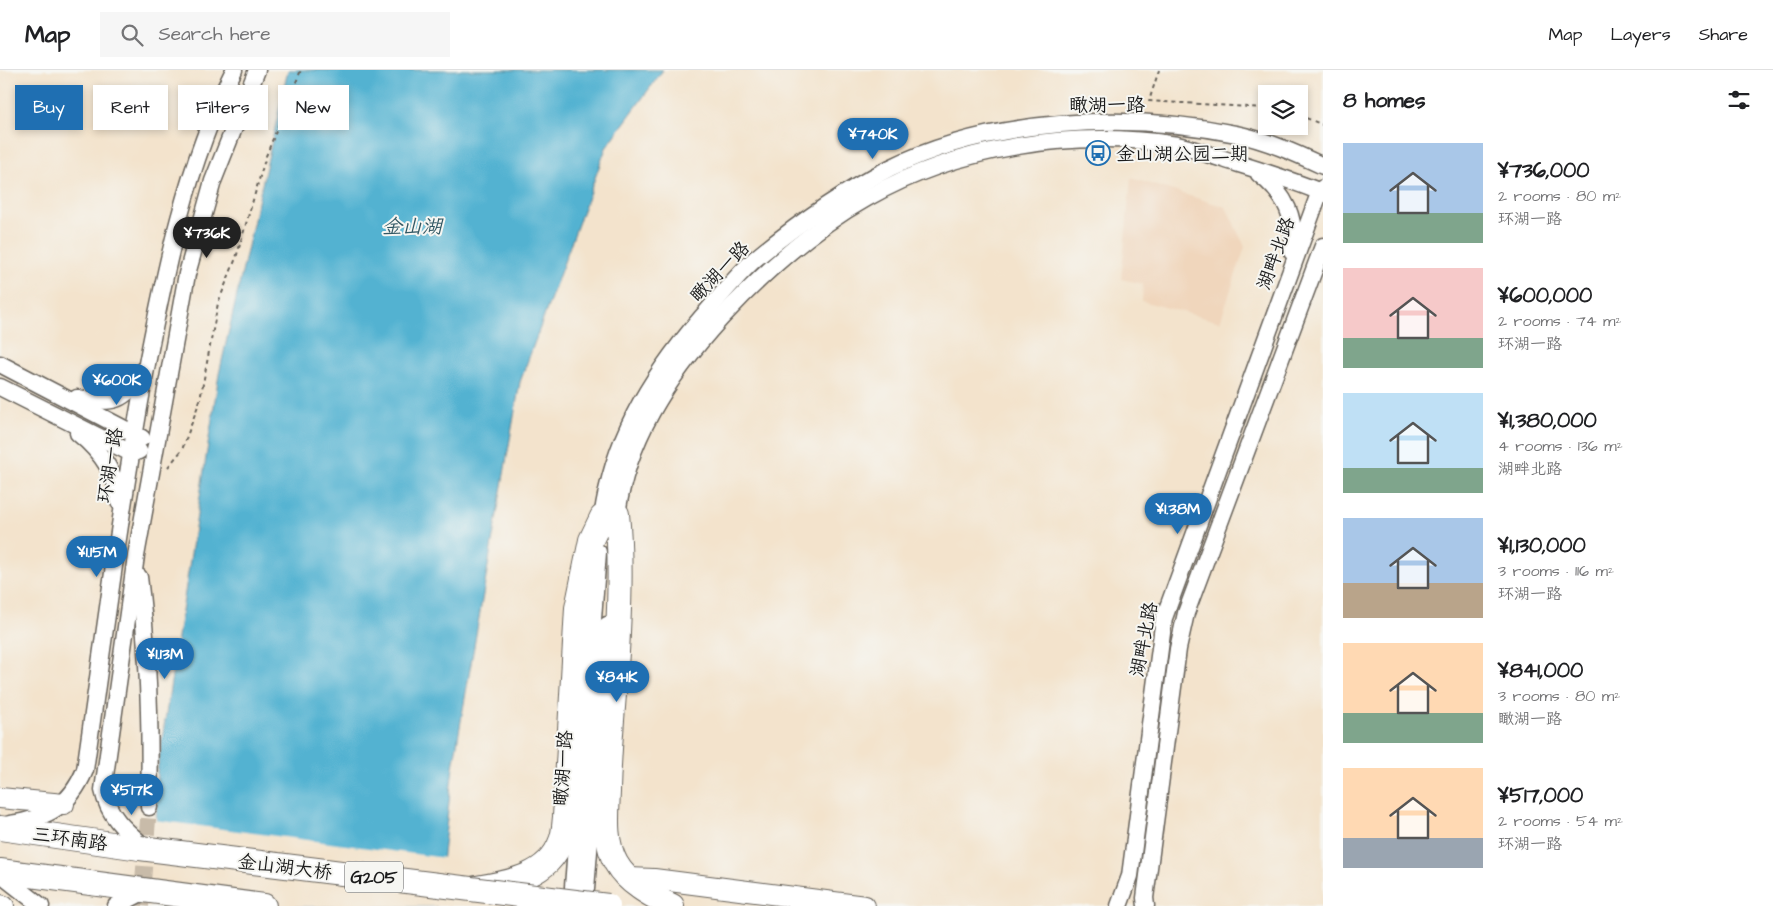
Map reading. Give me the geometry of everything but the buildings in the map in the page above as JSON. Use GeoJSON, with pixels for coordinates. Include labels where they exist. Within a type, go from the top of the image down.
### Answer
{"type":"FeatureCollection","features":[{"type":"Feature","properties":{"kind":"highway"},"geometry":{"type":"LineString","coordinates":[[610,516],[620,547],[618,632],[608,761],[607,824],[610,848],[616,864],[628,878],[652,896],[672,906]]}},
{"type":"Feature","properties":{"kind":"highway"},"geometry":{"type":"LineString","coordinates":[[472,889],[503,884],[528,875],[552,857],[562,840],[565,817],[577,608],[591,540],[610,516]]}},
{"type":"Feature","properties":{"kind":"highway","name":"三环南路"},"geometry":{"type":"LineString","coordinates":[[0,828],[143,848]]}},
{"type":"Feature","properties":{"kind":"highway","name":"金山湖大桥"},"geometry":{"type":"LineString","coordinates":[[143,848],[608,906]]}},
{"type":"Feature","properties":{"kind":"highway"},"geometry":{"type":"LineString","coordinates":[[0,870],[264,906]]}},
{"type":"Feature","properties":{"kind":"main road"},"geometry":{"type":"LineString","coordinates":[[0,798],[64,804]]}},
{"type":"Feature","properties":{"kind":"main road"},"geometry":{"type":"LineString","coordinates":[[628,878],[654,879],[866,906]]}},
{"type":"Feature","properties":{"kind":"main road"},"geometry":{"type":"LineString","coordinates":[[0,905],[4,906]]}},
{"type":"Feature","properties":{"kind":"street","name":"环湖一路"},"geometry":{"type":"LineString","coordinates":[[0,825],[33,820],[64,804],[80,782],[85,770],[134,432],[163,280],[194,167],[234,70]]}},
{"type":"Feature","properties":{"kind":"street"},"geometry":{"type":"LineString","coordinates":[[143,848],[121,827],[106,806],[103,790],[136,556],[187,274],[213,181],[257,70]]}},
{"type":"Feature","properties":{"kind":"street","name":"瞰湖一路"},"geometry":{"type":"LineString","coordinates":[[580,888],[610,516],[608,486],[621,443],[638,405],[660,368],[754,261],[821,210],[891,168],[954,143],[1058,124],[1101,122],[1180,125],[1238,134],[1292,152],[1323,166]]}},
{"type":"Feature","properties":{"kind":"street","name":"瞰湖一路"},"geometry":{"type":"LineString","coordinates":[[610,516],[620,492],[631,454],[646,421],[693,350],[740,298],[774,266],[806,240],[867,198],[921,173],[976,155],[1039,142],[1106,140],[1178,145],[1322,191]]}},
{"type":"Feature","properties":{"kind":"street"},"geometry":{"type":"LineString","coordinates":[[1249,167],[1274,186],[1281,194],[1290,214],[1293,227],[1293,246],[1289,275]]}},
{"type":"Feature","properties":{"kind":"street","name":"湖畔北路"},"geometry":{"type":"LineString","coordinates":[[1119,906],[1130,876],[1164,618],[1289,275],[1322,191]]}},
{"type":"Feature","properties":{"kind":"street","name":"湖畔北路"},"geometry":{"type":"LineString","coordinates":[[1146,906],[1145,898],[1178,649],[1186,613],[1323,246]]}},
{"type":"Feature","properties":{"kind":"street"},"geometry":{"type":"LineString","coordinates":[[1310,281],[1323,265]]}},
{"type":"Feature","properties":{"kind":"street"},"geometry":{"type":"LineString","coordinates":[[62,396],[89,400],[119,399],[128,393],[136,382],[148,359]]}},
{"type":"Feature","properties":{"kind":"street"},"geometry":{"type":"LineString","coordinates":[[0,364],[134,432],[155,446]]}},
{"type":"Feature","properties":{"kind":"street"},"geometry":{"type":"LineString","coordinates":[[0,387],[131,453],[155,446]]}},
{"type":"Feature","properties":{"kind":"street"},"geometry":{"type":"LineString","coordinates":[[54,415],[90,442],[109,467],[118,495],[120,526]]}},
{"type":"Feature","properties":{"kind":"street"},"geometry":{"type":"LineString","coordinates":[[136,556],[147,642],[151,725],[149,807]]}},
{"type":"Feature","properties":{"kind":"street"},"geometry":{"type":"LineString","coordinates":[[0,874],[41,906]]}},
{"type":"Feature","properties":{"kind":"street"},"geometry":{"type":"LineString","coordinates":[[116,906],[145,891]]}},
{"type":"Feature","properties":{"kind":"path"},"geometry":{"type":"LineString","coordinates":[[168,467],[182,450],[200,400],[218,303],[236,258],[266,156],[301,70]]}},
{"type":"Feature","properties":{"kind":"path"},"geometry":{"type":"LineString","coordinates":[[1159,70],[1149,100],[1258,107]]}},
{"type":"Feature","properties":{"kind":"path"},"geometry":{"type":"LineString","coordinates":[[1308,119],[1323,125]]}},
{"type":"Feature","properties":{"kind":"shaded area"},"geometry":{"type":"Polygon","coordinates":[[[1131,178],[1226,207],[1245,247],[1220,322],[1142,301],[1143,284],[1121,279],[1131,178]]]}},
{"type":"Feature","properties":{"kind":"water","name":"金山湖"},"geometry":{"type":"Polygon","coordinates":[[[288,70],[663,70],[606,148],[520,382],[453,767],[437,906],[155,906],[157,772],[219,374],[278,114],[278,130],[349,130],[349,85],[285,85],[288,70]]]}},
{"type":"Feature","properties":{"kind":"pier"},"geometry":{"type":"Polygon","coordinates":[[[154,820],[445,858],[439,906],[153,906],[154,820]]]}},
{"type":"Feature","properties":{"kind":"tunnel"},"geometry":{"type":"LineString","coordinates":[[141,906],[149,807]]}},
{"type":"Feature","properties":{"kind":"place","name":"金山湖公园二期"},"geometry":{"type":"Point","coordinates":[1098,153]}}]}
